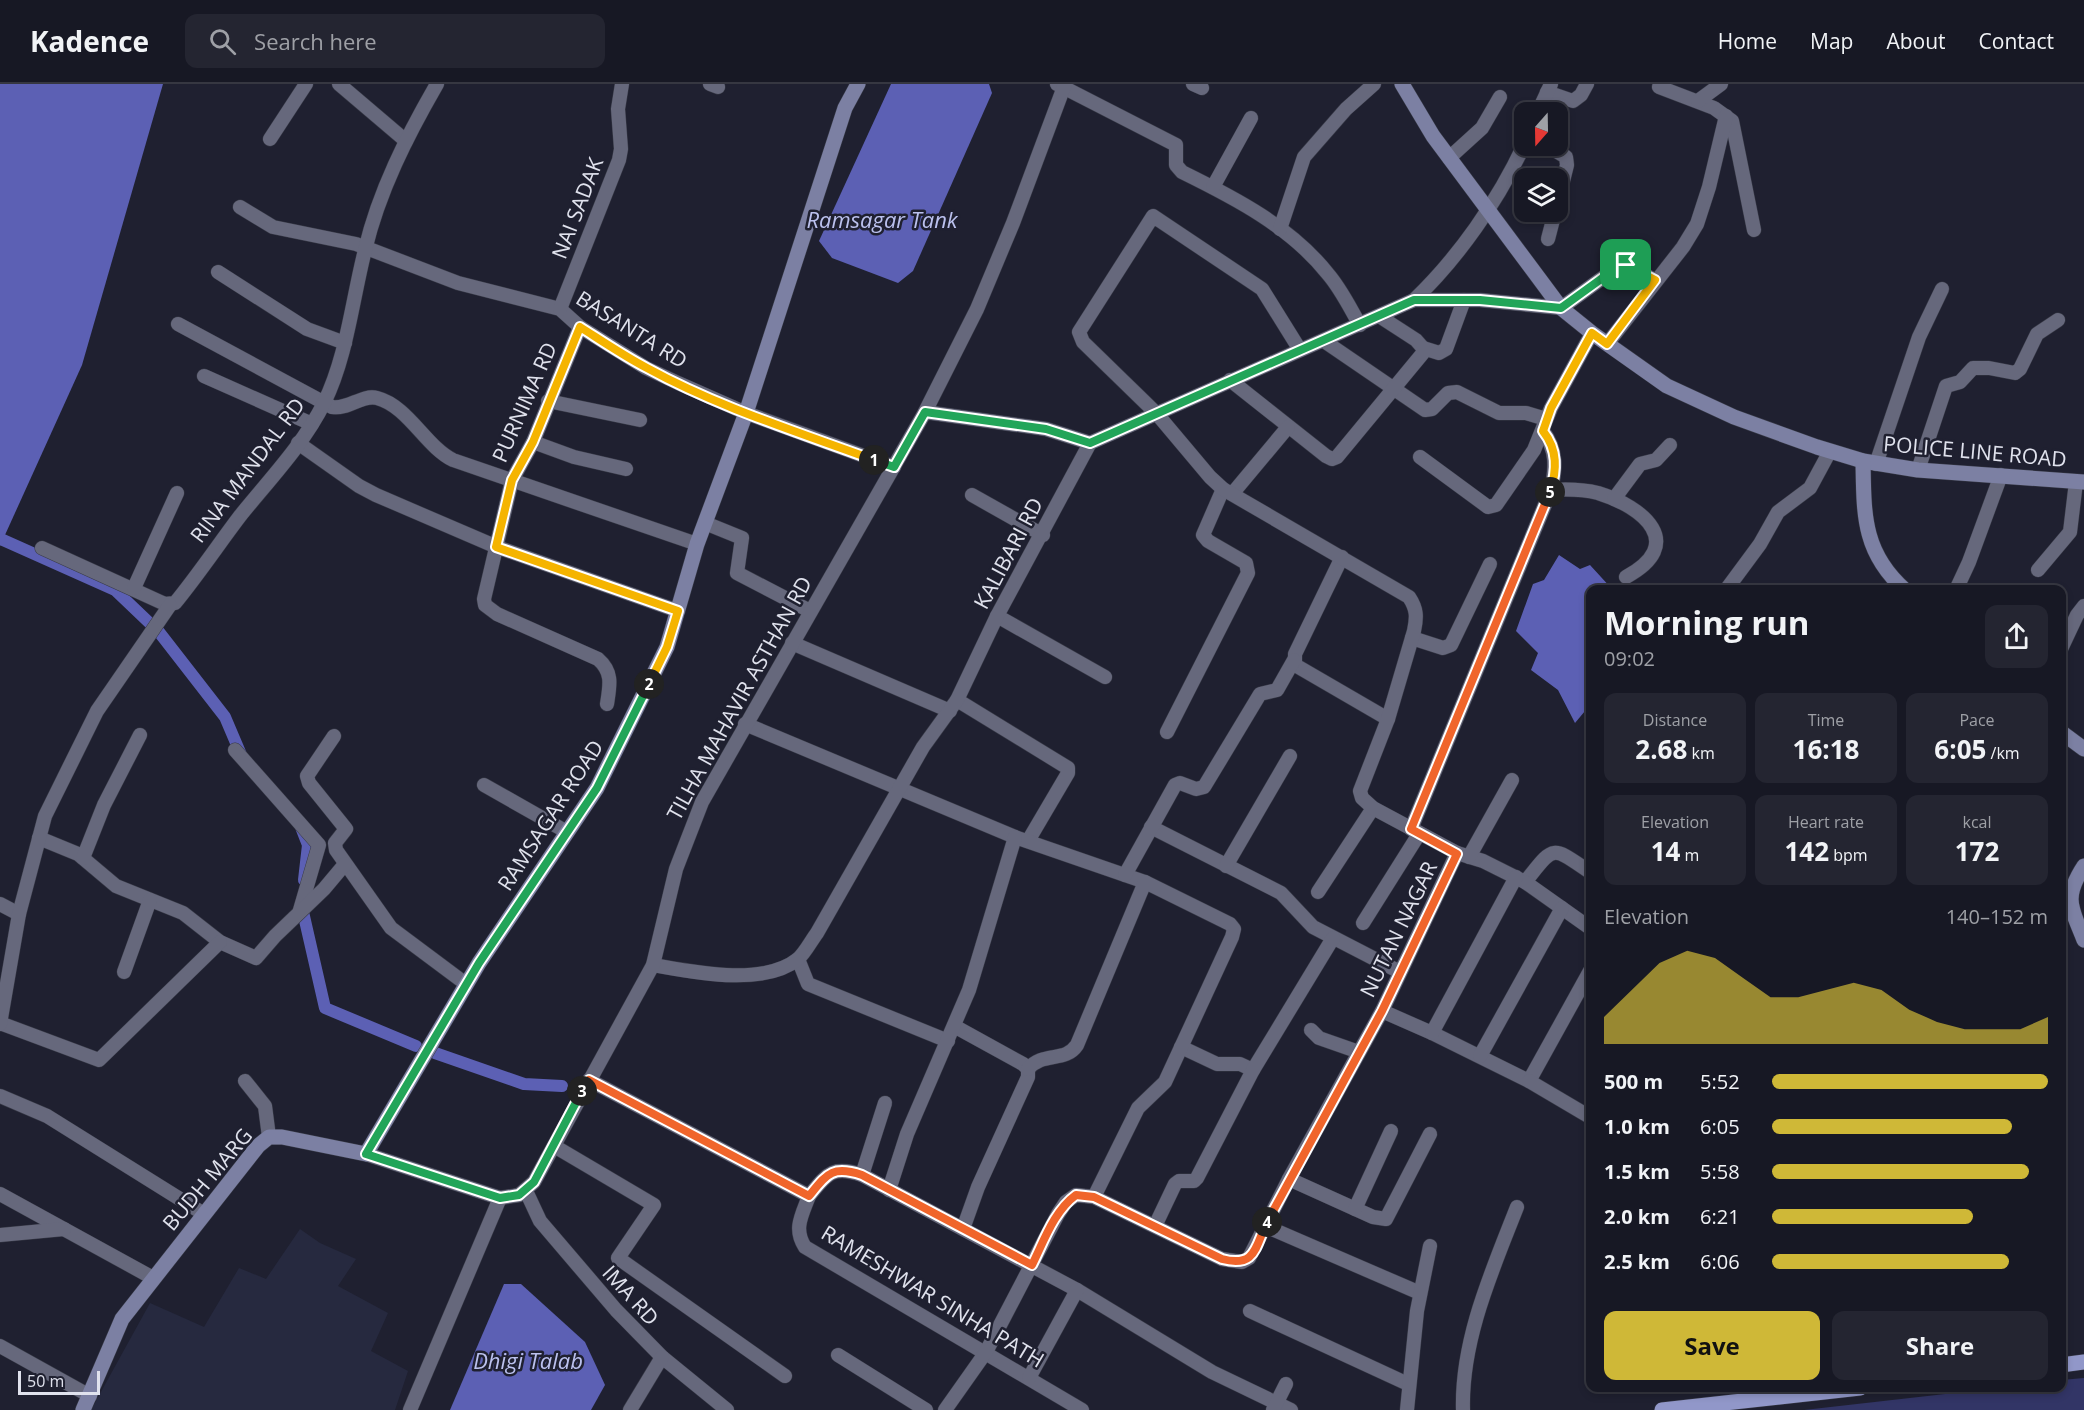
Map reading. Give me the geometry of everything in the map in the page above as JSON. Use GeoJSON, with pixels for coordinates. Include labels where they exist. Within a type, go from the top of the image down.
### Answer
{"type":"FeatureCollection","features":[{"type":"Feature","properties":{"kind":"main road"},"geometry":{"type":"LineString","coordinates":[[2066,1364],[2084,1362]]}},
{"type":"Feature","properties":{"kind":"main road"},"geometry":{"type":"LineString","coordinates":[[1662,1410],[1824,1392]]}},
{"type":"Feature","properties":{"kind":"street"},"geometry":{"type":"LineString","coordinates":[[270,139],[306,84]]}},
{"type":"Feature","properties":{"kind":"street"},"geometry":{"type":"LineString","coordinates":[[339,84],[405,141]]}},
{"type":"Feature","properties":{"kind":"street","name":"RINA MANDAL RD"},"geometry":{"type":"LineString","coordinates":[[0,1024],[19,914],[45,816],[97,711],[170,605],[175,603],[187,588],[206,560],[298,443],[324,402],[345,343],[365,248],[392,170],[405,141],[437,84]]}},
{"type":"Feature","properties":{"kind":"street","name":"NAI SADAK"},"geometry":{"type":"LineString","coordinates":[[560,309],[619,160],[621,149],[618,109],[622,84]]}},
{"type":"Feature","properties":{"kind":"street","name":"RAMSAGAR ROAD"},"geometry":{"type":"LineString","coordinates":[[466,984],[611,763],[667,647],[697,544],[746,413],[845,108],[858,84]]}},
{"type":"Feature","properties":{"kind":"street"},"geometry":{"type":"LineString","coordinates":[[1280,229],[1304,157],[1346,109],[1374,84]]}},
{"type":"Feature","properties":{"kind":"street","name":"POLICE LINE ROAD"},"geometry":{"type":"LineString","coordinates":[[1402,84],[1449,158],[1561,308],[1666,386],[1734,417],[1830,451],[1870,462],[1918,470],[2080,482]]}},
{"type":"Feature","properties":{"kind":"street"},"geometry":{"type":"LineString","coordinates":[[1543,102],[1549,88],[1573,101],[1581,95],[1587,84]]}},
{"type":"Feature","properties":{"kind":"street"},"geometry":{"type":"LineString","coordinates":[[1698,101],[1721,84]]}},
{"type":"Feature","properties":{"kind":"street"},"geometry":{"type":"LineString","coordinates":[[1062,85],[1176,145],[1176,165],[1179,168],[1280,229],[1329,275],[1360,325]]}},
{"type":"Feature","properties":{"kind":"street","name":"TILHA MAHAVIR ASTHAN RD"},"geometry":{"type":"LineString","coordinates":[[526,1191],[534,1182],[653,965],[670,888],[687,836],[702,802],[925,412],[977,309],[1013,223],[1062,85]]}},
{"type":"Feature","properties":{"kind":"street"},"geometry":{"type":"LineString","coordinates":[[1659,87],[1698,101],[1726,116],[1735,127],[1754,230]]}},
{"type":"Feature","properties":{"kind":"street"},"geometry":{"type":"LineString","coordinates":[[1449,158],[1482,128],[1500,97]]}},
{"type":"Feature","properties":{"kind":"street"},"geometry":{"type":"LineString","coordinates":[[1607,344],[1683,247],[1697,224],[1709,187],[1726,116]]}},
{"type":"Feature","properties":{"kind":"street"},"geometry":{"type":"LineString","coordinates":[[1213,187],[1251,118]]}},
{"type":"Feature","properties":{"kind":"street"},"geometry":{"type":"LineString","coordinates":[[925,412],[1046,429],[1090,443],[1414,300],[1436,279],[1487,208],[1518,156]]}},
{"type":"Feature","properties":{"kind":"street","name":"BASANTA RD"},"geometry":{"type":"LineString","coordinates":[[240,207],[273,227],[365,248],[458,283],[560,309],[580,327],[646,368],[746,413],[894,467]]}},
{"type":"Feature","properties":{"kind":"street"},"geometry":{"type":"LineString","coordinates":[[1300,350],[1262,290],[1153,216],[1079,332],[1083,342],[1157,414],[1210,477],[1228,492],[1409,597],[1415,607],[1417,617],[1412,638],[1388,719],[1360,791],[1362,798],[1372,808],[1318,892]]}},
{"type":"Feature","properties":{"kind":"street"},"geometry":{"type":"LineString","coordinates":[[1548,239],[1552,222]]}},
{"type":"Feature","properties":{"kind":"street"},"geometry":{"type":"LineString","coordinates":[[1414,300],[1464,300],[1561,308],[1619,266],[1633,267],[1655,280]]}},
{"type":"Feature","properties":{"kind":"street"},"geometry":{"type":"LineString","coordinates":[[218,272],[307,329],[345,343]]}},
{"type":"Feature","properties":{"kind":"street"},"geometry":{"type":"LineString","coordinates":[[1900,585],[1878,560],[1869,537],[1864,515],[1870,462],[1919,337],[1942,289]]}},
{"type":"Feature","properties":{"kind":"street"},"geometry":{"type":"LineString","coordinates":[[1379,316],[1416,340],[1423,348],[1438,353],[1446,349],[1464,300]]}},
{"type":"Feature","properties":{"kind":"street"},"geometry":{"type":"LineString","coordinates":[[1918,470],[1946,386],[1960,382],[1973,368],[1989,368],[2015,373],[2020,369],[2037,334],[2058,320]]}},
{"type":"Feature","properties":{"kind":"street"},"geometry":{"type":"LineString","coordinates":[[178,324],[336,408],[369,397],[382,400],[408,418],[447,457],[697,544]]}},
{"type":"Feature","properties":{"kind":"street","name":"PURNIMA RD"},"geometry":{"type":"LineString","coordinates":[[580,327],[533,442],[512,480],[484,599],[486,605],[497,614],[598,660],[608,667],[610,680],[607,704]]}},
{"type":"Feature","properties":{"kind":"street"},"geometry":{"type":"LineString","coordinates":[[1420,457],[1492,507],[1534,450],[1592,333]]}},
{"type":"Feature","properties":{"kind":"street"},"geometry":{"type":"LineString","coordinates":[[1324,341],[1425,410],[1432,409],[1448,393],[1457,392],[1499,413],[1526,413],[1545,425],[1556,462],[1551,490],[1415,832],[1363,923]]}},
{"type":"Feature","properties":{"kind":"street"},"geometry":{"type":"LineString","coordinates":[[1230,380],[1332,459],[1340,454],[1394,390],[1419,359],[1423,348]]}},
{"type":"Feature","properties":{"kind":"street"},"geometry":{"type":"LineString","coordinates":[[204,376],[312,424]]}},
{"type":"Feature","properties":{"kind":"street"},"geometry":{"type":"LineString","coordinates":[[548,401],[640,420]]}},
{"type":"Feature","properties":{"kind":"street"},"geometry":{"type":"LineString","coordinates":[[1167,732],[1248,573],[1246,563],[1208,541],[1203,535],[1228,492],[1288,427]]}},
{"type":"Feature","properties":{"kind":"street"},"geometry":{"type":"LineString","coordinates":[[533,442],[574,457],[626,469]]}},
{"type":"Feature","properties":{"kind":"street"},"geometry":{"type":"LineString","coordinates":[[298,443],[359,486],[496,547],[678,611]]}},
{"type":"Feature","properties":{"kind":"street","name":"KALIBARI RD"},"geometry":{"type":"LineString","coordinates":[[653,965],[691,972],[762,975],[798,959],[817,933],[923,747],[954,705],[997,616],[1043,535],[1090,443]]}},
{"type":"Feature","properties":{"kind":"street"},"geometry":{"type":"LineString","coordinates":[[1614,499],[1640,464],[1656,460],[1670,445]]}},
{"type":"Feature","properties":{"kind":"street"},"geometry":{"type":"LineString","coordinates":[[1730,585],[1760,544],[1778,512],[1810,488],[1830,451]]}},
{"type":"Feature","properties":{"kind":"street"},"geometry":{"type":"LineString","coordinates":[[1958,585],[2001,475]]}},
{"type":"Feature","properties":{"kind":"street"},"geometry":{"type":"LineString","coordinates":[[2038,570],[2070,532],[2080,482]]}},
{"type":"Feature","properties":{"kind":"street"},"geometry":{"type":"LineString","coordinates":[[1551,490],[1585,490],[1614,499],[1644,517],[1656,538],[1656,552],[1652,559],[1626,577]]}},
{"type":"Feature","properties":{"kind":"street"},"geometry":{"type":"LineString","coordinates":[[134,588],[177,493]]}},
{"type":"Feature","properties":{"kind":"street"},"geometry":{"type":"LineString","coordinates":[[972,495],[1043,535]]}},
{"type":"Feature","properties":{"kind":"street"},"geometry":{"type":"LineString","coordinates":[[705,524],[742,538],[737,573],[810,610]]}},
{"type":"Feature","properties":{"kind":"street"},"geometry":{"type":"LineString","coordinates":[[42,548],[170,605]]}},
{"type":"Feature","properties":{"kind":"street"},"geometry":{"type":"LineString","coordinates":[[1125,875],[1175,785],[1180,783],[1197,789],[1204,787],[1260,694],[1277,690],[1294,660],[1342,557]]}},
{"type":"Feature","properties":{"kind":"street"},"geometry":{"type":"LineString","coordinates":[[1412,638],[1443,648],[1450,645],[1490,564]]}},
{"type":"Feature","properties":{"kind":"street"},"geometry":{"type":"LineString","coordinates":[[2066,638],[2084,606]]}},
{"type":"Feature","properties":{"kind":"street"},"geometry":{"type":"LineString","coordinates":[[997,616],[1105,677]]}},
{"type":"Feature","properties":{"kind":"street"},"geometry":{"type":"LineString","coordinates":[[792,643],[954,705],[1068,768],[1068,773],[1022,839],[972,980],[907,1134],[889,1190]]}},
{"type":"Feature","properties":{"kind":"street"},"geometry":{"type":"LineString","coordinates":[[1294,660],[1300,670],[1388,719]]}},
{"type":"Feature","properties":{"kind":"street"},"geometry":{"type":"LineString","coordinates":[[745,724],[1022,839],[1145,882],[1222,918],[1234,929],[1165,1082],[1138,1108],[1094,1197],[1076,1195],[1066,1202],[986,1352],[945,1410]]}},
{"type":"Feature","properties":{"kind":"street"},"geometry":{"type":"LineString","coordinates":[[83,858],[104,805],[140,735]]}},
{"type":"Feature","properties":{"kind":"street"},"geometry":{"type":"LineString","coordinates":[[334,736],[309,771],[307,779],[345,829],[334,846],[391,927],[466,984],[366,1154],[500,1198],[526,1191]]}},
{"type":"Feature","properties":{"kind":"street"},"geometry":{"type":"LineString","coordinates":[[2066,736],[2084,749]]}},
{"type":"Feature","properties":{"kind":"street"},"geometry":{"type":"LineString","coordinates":[[235,750],[319,845],[300,912]]}},
{"type":"Feature","properties":{"kind":"street"},"geometry":{"type":"LineString","coordinates":[[1226,866],[1290,756]]}},
{"type":"Feature","properties":{"kind":"street"},"geometry":{"type":"LineString","coordinates":[[1512,780],[1463,856],[1520,880],[1586,925]]}},
{"type":"Feature","properties":{"kind":"street"},"geometry":{"type":"LineString","coordinates":[[484,785],[567,832]]}},
{"type":"Feature","properties":{"kind":"street","name":"NUTAN NAGAR"},"geometry":{"type":"LineString","coordinates":[[1094,1197],[1222,1259],[1242,1262],[1255,1250],[1289,1179],[1382,1011],[1400,972],[1463,856],[1372,808]]}},
{"type":"Feature","properties":{"kind":"street"},"geometry":{"type":"LineString","coordinates":[[1151,827],[1281,893],[1289,900],[1301,918],[1333,938],[1400,972]]}},
{"type":"Feature","properties":{"kind":"street"},"geometry":{"type":"LineString","coordinates":[[39,838],[83,858],[116,886],[183,913],[220,942],[256,958],[324,890],[345,864]]}},
{"type":"Feature","properties":{"kind":"street"},"geometry":{"type":"LineString","coordinates":[[1432,1033],[1520,880],[1553,851],[1561,852],[1586,869]]}},
{"type":"Feature","properties":{"kind":"street"},"geometry":{"type":"LineString","coordinates":[[2084,866],[2073,886],[2066,912],[2084,940]]}},
{"type":"Feature","properties":{"kind":"street"},"geometry":{"type":"LineString","coordinates":[[963,1229],[993,1153],[1025,1086],[1028,1069],[1040,1059],[1073,1052],[1145,882]]}},
{"type":"Feature","properties":{"kind":"street"},"geometry":{"type":"LineString","coordinates":[[124,972],[150,900]]}},
{"type":"Feature","properties":{"kind":"street"},"geometry":{"type":"LineString","coordinates":[[0,904],[19,914]]}},
{"type":"Feature","properties":{"kind":"street"},"geometry":{"type":"LineString","coordinates":[[1480,1056],[1562,908]]}},
{"type":"Feature","properties":{"kind":"street"},"geometry":{"type":"LineString","coordinates":[[1155,1226],[1175,1184],[1179,1181],[1197,1178],[1253,1070],[1333,938]]}},
{"type":"Feature","properties":{"kind":"street"},"geometry":{"type":"LineString","coordinates":[[0,1024],[99,1060],[220,942]]}},
{"type":"Feature","properties":{"kind":"street"},"geometry":{"type":"LineString","coordinates":[[798,959],[808,984],[948,1041]]}},
{"type":"Feature","properties":{"kind":"street"},"geometry":{"type":"LineString","coordinates":[[1528,1081],[1586,978]]}},
{"type":"Feature","properties":{"kind":"street"},"geometry":{"type":"LineString","coordinates":[[1382,1011],[1480,1056],[1586,1115]]}},
{"type":"Feature","properties":{"kind":"street"},"geometry":{"type":"LineString","coordinates":[[954,1026],[1023,1064],[1028,1069]]}},
{"type":"Feature","properties":{"kind":"street"},"geometry":{"type":"LineString","coordinates":[[1311,1030],[1319,1038],[1359,1052]]}},
{"type":"Feature","properties":{"kind":"street"},"geometry":{"type":"LineString","coordinates":[[1181,1047],[1217,1064],[1240,1064],[1253,1070]]}},
{"type":"Feature","properties":{"kind":"street"},"geometry":{"type":"LineString","coordinates":[[589,1080],[809,1196],[826,1175],[834,1170],[862,1175],[1077,1290],[1212,1372],[1275,1407],[1291,1410]]}},
{"type":"Feature","properties":{"kind":"street"},"geometry":{"type":"LineString","coordinates":[[245,1081],[265,1106],[269,1137]]}},
{"type":"Feature","properties":{"kind":"street"},"geometry":{"type":"LineString","coordinates":[[0,1096],[55,1121],[204,1214]]}},
{"type":"Feature","properties":{"kind":"street"},"geometry":{"type":"LineString","coordinates":[[862,1175],[885,1103]]}},
{"type":"Feature","properties":{"kind":"street"},"geometry":{"type":"LineString","coordinates":[[1355,1209],[1391,1131]]}},
{"type":"Feature","properties":{"kind":"street"},"geometry":{"type":"LineString","coordinates":[[1289,1179],[1355,1209],[1386,1219],[1430,1134]]}},
{"type":"Feature","properties":{"kind":"street","name":"BUDH MARG"},"geometry":{"type":"LineString","coordinates":[[86,1403],[122,1318],[258,1146],[269,1137],[366,1154]]}},
{"type":"Feature","properties":{"kind":"street"},"geometry":{"type":"LineString","coordinates":[[554,1146],[654,1205],[618,1258],[784,1376]]}},
{"type":"Feature","properties":{"kind":"street","name":"IMA RD"},"geometry":{"type":"LineString","coordinates":[[526,1191],[533,1212],[547,1231],[616,1310],[662,1357],[727,1410]]}},
{"type":"Feature","properties":{"kind":"street"},"geometry":{"type":"LineString","coordinates":[[0,1194],[153,1278]]}},
{"type":"Feature","properties":{"kind":"street","name":"RAMESHWAR SINHA PATH"},"geometry":{"type":"LineString","coordinates":[[809,1196],[798,1225],[799,1238],[806,1247],[1082,1410]]}},
{"type":"Feature","properties":{"kind":"street"},"geometry":{"type":"LineString","coordinates":[[410,1410],[500,1198]]}},
{"type":"Feature","properties":{"kind":"street"},"geometry":{"type":"LineString","coordinates":[[1463,1410],[1462,1395],[1477,1316],[1516,1207]]}},
{"type":"Feature","properties":{"kind":"street"},"geometry":{"type":"LineString","coordinates":[[1265,1226],[1420,1293]]}},
{"type":"Feature","properties":{"kind":"street"},"geometry":{"type":"LineString","coordinates":[[0,1235],[65,1229]]}},
{"type":"Feature","properties":{"kind":"street"},"geometry":{"type":"LineString","coordinates":[[1407,1410],[1408,1384],[1420,1293],[1430,1246]]}},
{"type":"Feature","properties":{"kind":"street"},"geometry":{"type":"LineString","coordinates":[[1029,1378],[1077,1290]]}},
{"type":"Feature","properties":{"kind":"street"},"geometry":{"type":"LineString","coordinates":[[1250,1311],[1408,1384]]}},
{"type":"Feature","properties":{"kind":"street"},"geometry":{"type":"LineString","coordinates":[[0,1346],[86,1403]]}},
{"type":"Feature","properties":{"kind":"street"},"geometry":{"type":"LineString","coordinates":[[837,1355],[926,1410]]}},
{"type":"Feature","properties":{"kind":"street"},"geometry":{"type":"LineString","coordinates":[[630,1410],[662,1357]]}},
{"type":"Feature","properties":{"kind":"street"},"geometry":{"type":"LineString","coordinates":[[1275,1407],[1286,1384]]}},
{"type":"Feature","properties":{"kind":"shaded area"},"geometry":{"type":"Polygon","coordinates":[[[300,1229],[320,1243],[356,1259],[338,1286],[388,1313],[371,1351],[408,1371],[395,1410],[91,1410],[150,1303],[204,1327],[239,1268],[266,1279],[300,1229]]]}},
{"type":"Feature","properties":{"kind":"shaded area"},"geometry":{"type":"Polygon","coordinates":[[[2084,1378],[2084,1410],[1804,1410],[1963,1392],[2066,1392],[2066,1380],[2084,1378]]]}},
{"type":"Feature","properties":{"kind":"water"},"geometry":{"type":"Polygon","coordinates":[[[0,84],[163,84],[82,365],[0,546],[0,84]]]}},
{"type":"Feature","properties":{"kind":"water","name":"Ramsagar Tank"},"geometry":{"type":"Polygon","coordinates":[[[891,84],[989,84],[992,93],[913,271],[898,283],[832,258],[819,241],[891,84]]]}},
{"type":"Feature","properties":{"kind":"water"},"geometry":{"type":"Polygon","coordinates":[[[1559,555],[1580,569],[1590,565],[1608,585],[1586,585],[1586,710],[1575,723],[1558,690],[1531,670],[1538,653],[1516,631],[1533,584],[1544,580],[1559,555]]]}},
{"type":"Feature","properties":{"kind":"water","name":"Dhigi Talab"},"geometry":{"type":"Polygon","coordinates":[[[504,1284],[521,1284],[585,1342],[605,1385],[591,1410],[450,1410],[504,1284]]]}},
{"type":"Feature","properties":{"kind":"waterway"},"geometry":{"type":"LineString","coordinates":[[3,540],[115,590],[159,632],[225,717],[242,757]]}},
{"type":"Feature","properties":{"kind":"waterway"},"geometry":{"type":"LineString","coordinates":[[301,827],[308,845],[304,880]]}},
{"type":"Feature","properties":{"kind":"waterway"},"geometry":{"type":"LineString","coordinates":[[301,903],[325,1008],[416,1046]]}},
{"type":"Feature","properties":{"kind":"waterway"},"geometry":{"type":"LineString","coordinates":[[435,1053],[524,1084],[562,1086]]}},
{"type":"Feature","properties":{"kind":"route"},"geometry":{"type":"LineString","coordinates":[[1626,265],[1655,280],[1607,344],[1592,333],[1546,419],[1543,431],[1551,441],[1556,462],[1551,490],[1447,747],[1411,829],[1457,854],[1382,1011],[1289,1179],[1250,1258],[1242,1262],[1222,1259],[1094,1197],[1076,1195],[1066,1202],[1032,1265],[854,1172],[834,1170],[826,1175],[809,1196],[589,1080],[534,1182],[519,1195],[500,1198],[366,1154],[479,963],[597,788],[667,647],[678,611],[496,547],[512,480],[533,442],[580,327],[646,368],[678,383],[746,413],[894,467],[925,412],[1046,429],[1090,443],[1414,300],[1480,300],[1561,308],[1619,266],[1626,265]]}}]}
